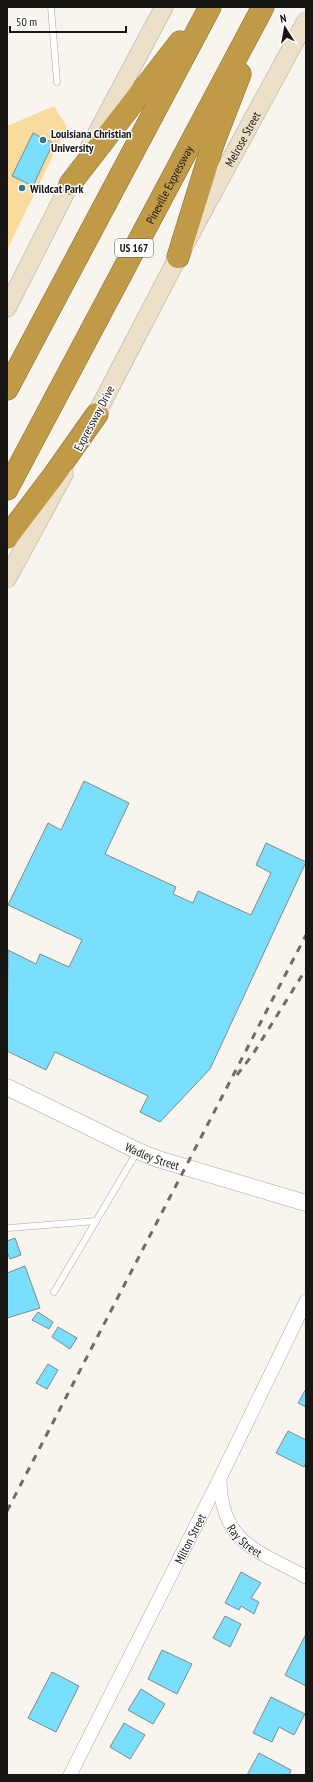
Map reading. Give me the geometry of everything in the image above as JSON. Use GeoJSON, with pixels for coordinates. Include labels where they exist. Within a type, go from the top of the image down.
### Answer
{"type":"FeatureCollection","features":[{"type":"Feature","properties":{"kind":"highway"},"geometry":{"type":"LineString","coordinates":[[70,184],[206,7]]}},
{"type":"Feature","properties":{"kind":"highway"},"geometry":{"type":"LineString","coordinates":[[7,390],[210,7]]}},
{"type":"Feature","properties":{"kind":"highway"},"geometry":{"type":"LineString","coordinates":[[178,257],[213,144],[264,7]]}},
{"type":"Feature","properties":{"kind":"highway","name":"Pineville Expressway"},"geometry":{"type":"LineString","coordinates":[[7,489],[264,7]]}},
{"type":"Feature","properties":{"kind":"highway"},"geometry":{"type":"LineString","coordinates":[[7,537],[54,475],[96,414]]}},
{"type":"Feature","properties":{"kind":"main road"},"geometry":{"type":"LineString","coordinates":[[7,308],[70,184],[164,7]]}},
{"type":"Feature","properties":{"kind":"main road","name":"Melrose Street"},"geometry":{"type":"LineString","coordinates":[[178,257],[306,21]]}},
{"type":"Feature","properties":{"kind":"main road","name":"Expressway Drive"},"geometry":{"type":"LineString","coordinates":[[7,579],[96,414],[178,257]]}},
{"type":"Feature","properties":{"kind":"street","name":"Wadley Street"},"geometry":{"type":"LineString","coordinates":[[7,1088],[138,1151],[158,1159],[306,1203]]}},
{"type":"Feature","properties":{"kind":"street","name":"Milton Street"},"geometry":{"type":"LineString","coordinates":[[70,1775],[220,1478],[306,1302]]}},
{"type":"Feature","properties":{"kind":"street","name":"Ray Street"},"geometry":{"type":"LineString","coordinates":[[220,1478],[220,1492],[224,1515],[240,1538],[252,1548],[306,1576]]}},
{"type":"Feature","properties":{"kind":"lane"},"geometry":{"type":"LineString","coordinates":[[51,7],[57,82]]}},
{"type":"Feature","properties":{"kind":"lane"},"geometry":{"type":"LineString","coordinates":[[54,1292],[138,1151]]}},
{"type":"Feature","properties":{"kind":"lane"},"geometry":{"type":"LineString","coordinates":[[9,1228],[96,1222]]}},
{"type":"Feature","properties":{"kind":"shaded area","name":"Wildcat Park"},"geometry":{"type":"Polygon","coordinates":[[[54,106],[67,127],[7,250],[7,126],[54,106]]]}},
{"type":"Feature","properties":{"kind":"building"},"geometry":{"type":"Polygon","coordinates":[[[33,133],[53,143],[33,186],[12,176],[33,133]]]}},
{"type":"Feature","properties":{"kind":"building"},"geometry":{"type":"Polygon","coordinates":[[[84,781],[129,803],[105,854],[176,887],[173,894],[193,903],[198,891],[251,915],[271,873],[256,865],[266,843],[306,862],[210,1069],[160,1122],[140,1112],[148,1096],[55,1052],[46,1070],[7,1051],[8,950],[36,964],[40,954],[69,967],[82,940],[8,905],[48,823],[61,830],[84,781]]]}},
{"type":"Feature","properties":{"kind":"building"},"geometry":{"type":"Polygon","coordinates":[[[15,1238],[21,1255],[10,1259],[7,1252],[7,1241],[15,1238]]]}},
{"type":"Feature","properties":{"kind":"building"},"geometry":{"type":"Polygon","coordinates":[[[25,1266],[40,1308],[7,1318],[7,1273],[25,1266]]]}},
{"type":"Feature","properties":{"kind":"building"},"geometry":{"type":"Polygon","coordinates":[[[38,1312],[53,1322],[49,1329],[32,1320],[38,1312]]]}},
{"type":"Feature","properties":{"kind":"building"},"geometry":{"type":"Polygon","coordinates":[[[58,1327],[77,1338],[70,1349],[52,1337],[58,1327]]]}},
{"type":"Feature","properties":{"kind":"building"},"geometry":{"type":"Polygon","coordinates":[[[48,1364],[58,1370],[47,1389],[36,1383],[48,1364]]]}},
{"type":"Feature","properties":{"kind":"building"},"geometry":{"type":"Polygon","coordinates":[[[306,1389],[306,1407],[298,1403],[306,1389]]]}},
{"type":"Feature","properties":{"kind":"building"},"geometry":{"type":"Polygon","coordinates":[[[288,1431],[306,1440],[306,1463],[304,1467],[276,1453],[288,1431]]]}},
{"type":"Feature","properties":{"kind":"building"},"geometry":{"type":"Polygon","coordinates":[[[241,1572],[261,1583],[251,1598],[259,1602],[254,1614],[241,1606],[239,1610],[225,1603],[241,1572]]]}},
{"type":"Feature","properties":{"kind":"building"},"geometry":{"type":"Polygon","coordinates":[[[225,1616],[241,1624],[230,1647],[213,1638],[225,1616]]]}},
{"type":"Feature","properties":{"kind":"building"},"geometry":{"type":"Polygon","coordinates":[[[306,1634],[306,1686],[285,1675],[306,1634]]]}},
{"type":"Feature","properties":{"kind":"building"},"geometry":{"type":"Polygon","coordinates":[[[162,1650],[192,1664],[177,1694],[148,1679],[162,1650]]]}},
{"type":"Feature","properties":{"kind":"building"},"geometry":{"type":"Polygon","coordinates":[[[52,1672],[79,1686],[56,1732],[28,1718],[52,1672]]]}},
{"type":"Feature","properties":{"kind":"building"},"geometry":{"type":"Polygon","coordinates":[[[141,1689],[165,1704],[153,1724],[128,1710],[141,1689]]]}},
{"type":"Feature","properties":{"kind":"building"},"geometry":{"type":"Polygon","coordinates":[[[271,1697],[305,1714],[294,1735],[279,1727],[272,1742],[253,1733],[271,1697]]]}},
{"type":"Feature","properties":{"kind":"building"},"geometry":{"type":"Polygon","coordinates":[[[124,1723],[145,1735],[130,1759],[110,1747],[124,1723]]]}},
{"type":"Feature","properties":{"kind":"building"},"geometry":{"type":"Polygon","coordinates":[[[259,1753],[291,1770],[289,1775],[247,1775],[259,1753]]]}},
{"type":"Feature","properties":{"kind":"railway"},"geometry":{"type":"LineString","coordinates":[[7,1511],[306,935]]}},
{"type":"Feature","properties":{"kind":"railway"},"geometry":{"type":"LineString","coordinates":[[237,1075],[253,1054],[306,969]]}},
{"type":"Feature","properties":{"kind":"place","name":"Louisiana Christian University"},"geometry":{"type":"Point","coordinates":[43,140]}},
{"type":"Feature","properties":{"kind":"place","name":"Wildcat Park"},"geometry":{"type":"Point","coordinates":[22,188]}}]}
